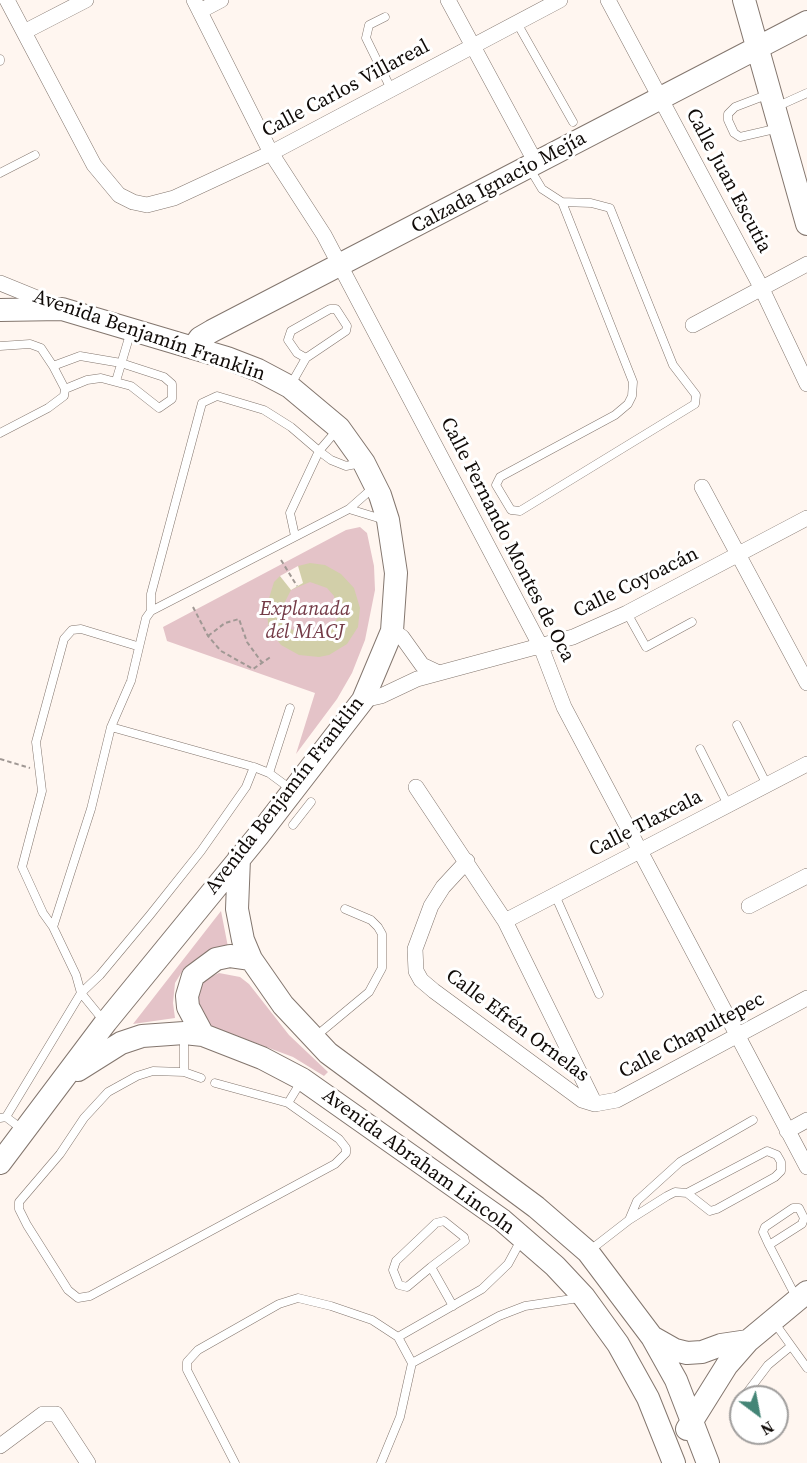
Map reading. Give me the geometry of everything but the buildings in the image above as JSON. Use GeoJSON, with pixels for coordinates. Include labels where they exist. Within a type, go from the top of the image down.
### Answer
{"type":"FeatureCollection","features":[{"type":"Feature","properties":{"kind":"main road"},"geometry":{"type":"LineString","coordinates":[[745,0],[807,224]]}},
{"type":"Feature","properties":{"kind":"main road","name":"Calzada Ignacio Mejía"},"geometry":{"type":"LineString","coordinates":[[193,348],[201,338],[212,332],[807,22]]}},
{"type":"Feature","properties":{"kind":"main road"},"geometry":{"type":"LineString","coordinates":[[0,310],[62,309]]}},
{"type":"Feature","properties":{"kind":"main road","name":"Avenida Benjamín Franklin"},"geometry":{"type":"LineString","coordinates":[[0,1163],[106,1022],[239,858],[298,801],[363,700],[392,631],[396,573],[388,520],[376,485],[364,463],[339,428],[290,387],[258,370],[62,309]]}},
{"type":"Feature","properties":{"kind":"main road","name":"Avenida Abraham Lincoln"},"geometry":{"type":"LineString","coordinates":[[239,858],[239,925],[251,960],[283,1005],[313,1039],[342,1064],[536,1207],[588,1252],[652,1336],[693,1420],[708,1463]]}},
{"type":"Feature","properties":{"kind":"main road"},"geometry":{"type":"LineString","coordinates":[[193,1034],[188,1007],[188,985],[193,976],[216,959],[230,956],[251,960]]}},
{"type":"Feature","properties":{"kind":"main road","name":"Avenida Abraham Lincoln"},"geometry":{"type":"LineString","coordinates":[[63,1081],[121,1043],[142,1036],[193,1034],[262,1058],[302,1079],[522,1237],[584,1297],[636,1374],[670,1460]]}},
{"type":"Feature","properties":{"kind":"main road"},"geometry":{"type":"LineString","coordinates":[[670,1460],[727,1365],[748,1341],[802,1295]]}},
{"type":"Feature","properties":{"kind":"main road"},"geometry":{"type":"LineString","coordinates":[[652,1336],[675,1350],[687,1353],[748,1341]]}},
{"type":"Feature","properties":{"kind":"street"},"geometry":{"type":"LineString","coordinates":[[7,0],[24,32],[86,0]]}},
{"type":"Feature","properties":{"kind":"street"},"geometry":{"type":"LineString","coordinates":[[197,5],[221,0]]}},
{"type":"Feature","properties":{"kind":"street"},"geometry":{"type":"LineString","coordinates":[[448,0],[533,165]]}},
{"type":"Feature","properties":{"kind":"street","name":"Calle Carlos Villareal"},"geometry":{"type":"LineString","coordinates":[[24,32],[94,165],[106,183],[126,198],[147,205],[174,198],[271,153],[560,0]]}},
{"type":"Feature","properties":{"kind":"street","name":"Calle Juan Escutia"},"geometry":{"type":"LineString","coordinates":[[608,0],[761,287],[807,384]]}},
{"type":"Feature","properties":{"kind":"street","name":"Calle Fernando Montes de Oca"},"geometry":{"type":"LineString","coordinates":[[197,5],[271,153],[324,234],[341,266],[541,647],[564,707],[807,1167]]}},
{"type":"Feature","properties":{"kind":"street"},"geometry":{"type":"LineString","coordinates":[[693,325],[807,264]]}},
{"type":"Feature","properties":{"kind":"street","name":"Avenida Benjamín Franklin"},"geometry":{"type":"LineString","coordinates":[[0,283],[62,309]]}},
{"type":"Feature","properties":{"kind":"street"},"geometry":{"type":"LineString","coordinates":[[702,487],[807,683]]}},
{"type":"Feature","properties":{"kind":"street","name":"Calle Coyoacán"},"geometry":{"type":"LineString","coordinates":[[363,700],[439,673],[573,637],[627,613],[807,518]]}},
{"type":"Feature","properties":{"kind":"street"},"geometry":{"type":"LineString","coordinates":[[392,631],[402,637],[422,665],[439,673]]}},
{"type":"Feature","properties":{"kind":"street","name":"Calle Tlaxcala"},"geometry":{"type":"LineString","coordinates":[[505,921],[807,764]]}},
{"type":"Feature","properties":{"kind":"street","name":"Calle Efrén Ornelas"},"geometry":{"type":"LineString","coordinates":[[416,787],[505,921],[595,1104]]}},
{"type":"Feature","properties":{"kind":"street","name":"Calle Efrén Ornelas"},"geometry":{"type":"LineString","coordinates":[[467,861],[443,887],[431,906],[415,949],[416,971],[421,980],[434,991],[569,1092],[595,1104]]}},
{"type":"Feature","properties":{"kind":"street"},"geometry":{"type":"LineString","coordinates":[[749,906],[807,876]]}},
{"type":"Feature","properties":{"kind":"street","name":"Calle Chapultepec"},"geometry":{"type":"LineString","coordinates":[[595,1104],[617,1100],[807,998]]}},
{"type":"Feature","properties":{"kind":"street"},"geometry":{"type":"LineString","coordinates":[[787,1131],[807,1120]]}},
{"type":"Feature","properties":{"kind":"street"},"geometry":{"type":"LineString","coordinates":[[0,1446],[43,1414],[56,1414],[88,1463]]}},
{"type":"Feature","properties":{"kind":"lane"},"geometry":{"type":"LineString","coordinates":[[385,17],[369,26],[366,38],[391,89]]}},
{"type":"Feature","properties":{"kind":"lane"},"geometry":{"type":"LineString","coordinates":[[517,23],[573,122]]}},
{"type":"Feature","properties":{"kind":"lane"},"geometry":{"type":"LineString","coordinates":[[774,110],[735,107],[728,114],[728,120],[734,133],[740,137],[774,110],[807,93]]}},
{"type":"Feature","properties":{"kind":"lane"},"geometry":{"type":"LineString","coordinates":[[0,173],[35,155]]}},
{"type":"Feature","properties":{"kind":"lane"},"geometry":{"type":"LineString","coordinates":[[533,165],[542,189],[562,202],[591,203],[610,208],[673,365],[696,395],[695,404],[520,511],[511,510],[496,486],[500,477],[615,416],[628,404],[632,396],[633,382],[562,202]]}},
{"type":"Feature","properties":{"kind":"lane"},"geometry":{"type":"LineString","coordinates":[[290,387],[306,358],[346,331],[347,326],[336,309],[330,309],[291,331],[288,340],[297,353],[306,358]]}},
{"type":"Feature","properties":{"kind":"lane"},"geometry":{"type":"LineString","coordinates":[[116,381],[131,331]]}},
{"type":"Feature","properties":{"kind":"lane"},"geometry":{"type":"LineString","coordinates":[[0,346],[30,344],[41,348],[65,389],[64,396],[48,408],[0,433]]}},
{"type":"Feature","properties":{"kind":"lane"},"geometry":{"type":"LineString","coordinates":[[53,366],[80,356],[121,363],[164,377],[172,384],[172,399],[159,408],[131,386],[116,381],[87,380],[65,389]]}},
{"type":"Feature","properties":{"kind":"lane"},"geometry":{"type":"LineString","coordinates":[[151,611],[151,594],[202,403],[217,396],[264,410],[291,427],[331,460],[346,466],[364,463]]}},
{"type":"Feature","properties":{"kind":"lane"},"geometry":{"type":"LineString","coordinates":[[295,536],[290,513],[319,451],[339,428]]}},
{"type":"Feature","properties":{"kind":"lane"},"geometry":{"type":"LineString","coordinates":[[53,927],[91,810],[111,727],[130,681],[146,618],[151,611],[349,509],[376,485]]}},
{"type":"Feature","properties":{"kind":"lane"},"geometry":{"type":"LineString","coordinates":[[349,509],[388,520]]}},
{"type":"Feature","properties":{"kind":"lane"},"geometry":{"type":"LineString","coordinates":[[627,613],[646,647],[692,622]]}},
{"type":"Feature","properties":{"kind":"lane"},"geometry":{"type":"LineString","coordinates":[[106,1022],[92,1009],[81,993],[76,975],[22,867],[42,791],[42,772],[36,742],[63,639],[68,633],[81,629],[138,646]]}},
{"type":"Feature","properties":{"kind":"lane"},"geometry":{"type":"LineString","coordinates":[[269,773],[290,708]]}},
{"type":"Feature","properties":{"kind":"lane"},"geometry":{"type":"LineString","coordinates":[[737,725],[766,785]]}},
{"type":"Feature","properties":{"kind":"lane"},"geometry":{"type":"LineString","coordinates":[[111,727],[269,773],[298,801],[293,825]]}},
{"type":"Feature","properties":{"kind":"lane"},"geometry":{"type":"LineString","coordinates":[[700,749],[728,805]]}},
{"type":"Feature","properties":{"kind":"lane"},"geometry":{"type":"LineString","coordinates":[[25,1131],[3,1118],[81,993],[100,975],[201,851],[246,787],[254,767]]}},
{"type":"Feature","properties":{"kind":"lane"},"geometry":{"type":"LineString","coordinates":[[555,895],[599,994]]}},
{"type":"Feature","properties":{"kind":"lane"},"geometry":{"type":"LineString","coordinates":[[313,1039],[369,992],[382,968],[382,934],[378,927],[371,920],[345,909]]}},
{"type":"Feature","properties":{"kind":"lane"},"geometry":{"type":"LineString","coordinates":[[184,1072],[193,1034]]}},
{"type":"Feature","properties":{"kind":"lane"},"geometry":{"type":"LineString","coordinates":[[201,1078],[184,1072],[153,1071],[137,1076],[108,1092],[84,1118],[60,1154],[19,1202],[19,1209],[27,1225],[68,1290],[78,1298],[90,1296],[341,1160],[346,1153],[343,1143],[288,1103],[215,1083]]}},
{"type":"Feature","properties":{"kind":"lane"},"geometry":{"type":"LineString","coordinates":[[288,1103],[302,1079]]}},
{"type":"Feature","properties":{"kind":"lane"},"geometry":{"type":"LineString","coordinates":[[629,1220],[637,1201],[680,1162],[753,1120]]}},
{"type":"Feature","properties":{"kind":"lane"},"geometry":{"type":"LineString","coordinates":[[588,1252],[629,1220],[675,1192],[687,1193],[710,1210],[717,1209],[775,1177],[781,1171],[781,1162],[777,1155],[767,1151],[687,1193]]}},
{"type":"Feature","properties":{"kind":"lane"},"geometry":{"type":"LineString","coordinates":[[769,1245],[802,1224],[804,1218],[799,1208],[793,1208],[765,1227],[763,1232],[769,1245],[802,1295]]}},
{"type":"Feature","properties":{"kind":"lane"},"geometry":{"type":"LineString","coordinates":[[442,1221],[464,1237],[465,1241],[431,1267],[404,1287],[399,1285],[393,1266],[436,1222],[442,1221]]}},
{"type":"Feature","properties":{"kind":"lane"},"geometry":{"type":"LineString","coordinates":[[398,1337],[453,1306],[497,1276],[508,1264],[522,1237]]}},
{"type":"Feature","properties":{"kind":"lane"},"geometry":{"type":"LineString","coordinates":[[431,1267],[453,1306]]}},
{"type":"Feature","properties":{"kind":"lane"},"geometry":{"type":"LineString","coordinates":[[412,1364],[499,1316],[525,1306],[584,1297]]}},
{"type":"Feature","properties":{"kind":"lane"},"geometry":{"type":"LineString","coordinates":[[235,1463],[187,1370],[191,1356],[279,1304],[298,1298],[372,1320],[398,1337],[412,1364],[400,1417],[381,1463]]}},
{"type":"Feature","properties":{"kind":"lane"},"geometry":{"type":"LineString","coordinates":[[773,1321],[807,1368]]}},
{"type":"Feature","properties":{"kind":"lane"},"geometry":{"type":"LineString","coordinates":[[753,1385],[768,1365],[791,1347]]}},
{"type":"Feature","properties":{"kind":"path"},"geometry":{"type":"LineString","coordinates":[[281,560],[297,586]]}},
{"type":"Feature","properties":{"kind":"path"},"geometry":{"type":"LineString","coordinates":[[193,606],[208,636],[221,651],[249,668],[256,669],[272,656]]}},
{"type":"Feature","properties":{"kind":"path"},"geometry":{"type":"LineString","coordinates":[[208,636],[225,622],[239,619],[247,642],[263,664]]}},
{"type":"Feature","properties":{"kind":"path"},"geometry":{"type":"LineString","coordinates":[[0,759],[42,772]]}},
{"type":"Feature","properties":{"kind":"green space","name":"Explanada del MACJ"},"geometry":{"type":"Polygon","coordinates":[[[360,527],[367,533],[374,566],[375,590],[365,640],[352,673],[337,699],[296,754],[315,693],[167,641],[163,627],[346,530],[360,527]]]}},
{"type":"Feature","properties":{"kind":"green space"},"geometry":{"type":"Polygon","coordinates":[[[221,911],[228,947],[206,952],[183,970],[175,983],[173,1003],[175,1018],[133,1024],[221,911]]]}},
{"type":"Feature","properties":{"kind":"green space"},"geometry":{"type":"Polygon","coordinates":[[[219,973],[240,977],[249,984],[289,1035],[328,1072],[324,1076],[293,1057],[213,1027],[202,1018],[197,1009],[199,987],[206,979],[219,973]]]}},
{"type":"Feature","properties":{"kind":"shaded area"},"geometry":{"type":"Polygon","coordinates":[[[310,563],[325,565],[341,574],[354,588],[360,608],[358,627],[347,644],[329,655],[319,657],[299,655],[281,645],[269,629],[266,608],[274,582],[280,576],[283,580],[299,571],[298,566],[310,563]],[[310,582],[291,590],[283,606],[290,628],[303,637],[311,638],[329,632],[338,617],[334,596],[327,588],[310,582]]]}},
{"type":"Feature","properties":{"kind":"pier"},"geometry":{"type":"Polygon","coordinates":[[[298,566],[303,583],[291,590],[280,576],[298,566]]]}}]}
